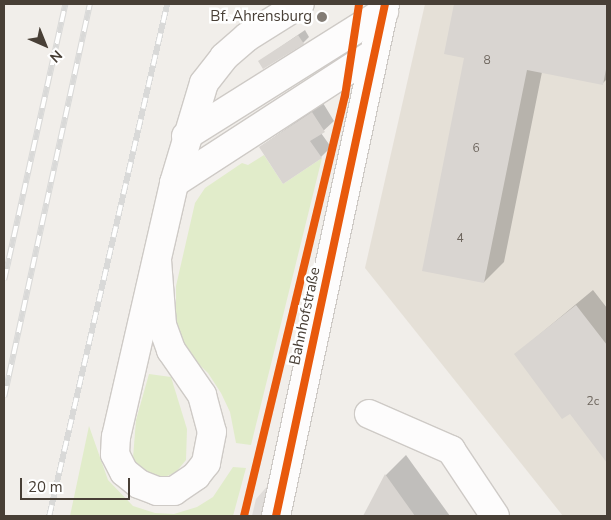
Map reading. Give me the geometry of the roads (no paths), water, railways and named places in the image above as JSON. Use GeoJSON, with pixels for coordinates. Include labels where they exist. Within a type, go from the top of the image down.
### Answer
{"type":"FeatureCollection","features":[{"type":"Feature","properties":{"kind":"street"},"geometry":{"type":"LineString","coordinates":[[157,260],[162,324],[171,350],[202,395],[212,432],[206,463],[196,476],[174,491],[158,491],[139,484],[124,472],[115,454],[116,437],[174,183],[186,136],[204,82],[224,57],[253,33],[300,4]]}},
{"type":"Feature","properties":{"kind":"street"},"geometry":{"type":"LineString","coordinates":[[186,136],[384,8]]}},
{"type":"Feature","properties":{"kind":"street","name":"Bahnhofstraße"},"geometry":{"type":"LineString","coordinates":[[276,516],[384,8]]}},
{"type":"Feature","properties":{"kind":"street"},"geometry":{"type":"LineString","coordinates":[[174,183],[373,54]]}},
{"type":"Feature","properties":{"kind":"street"},"geometry":{"type":"LineString","coordinates":[[369,414],[451,450],[495,516]]}},
{"type":"Feature","properties":{"kind":"railway"},"geometry":{"type":"LineString","coordinates":[[4,280],[65,4]]}},
{"type":"Feature","properties":{"kind":"railway"},"geometry":{"type":"LineString","coordinates":[[4,397],[90,4]]}},
{"type":"Feature","properties":{"kind":"railway"},"geometry":{"type":"LineString","coordinates":[[49,516],[167,4]]}},
{"type":"Feature","properties":{"kind":"place","name":"Bf. Ahrensburg"},"geometry":{"type":"Point","coordinates":[322,17]}}]}
